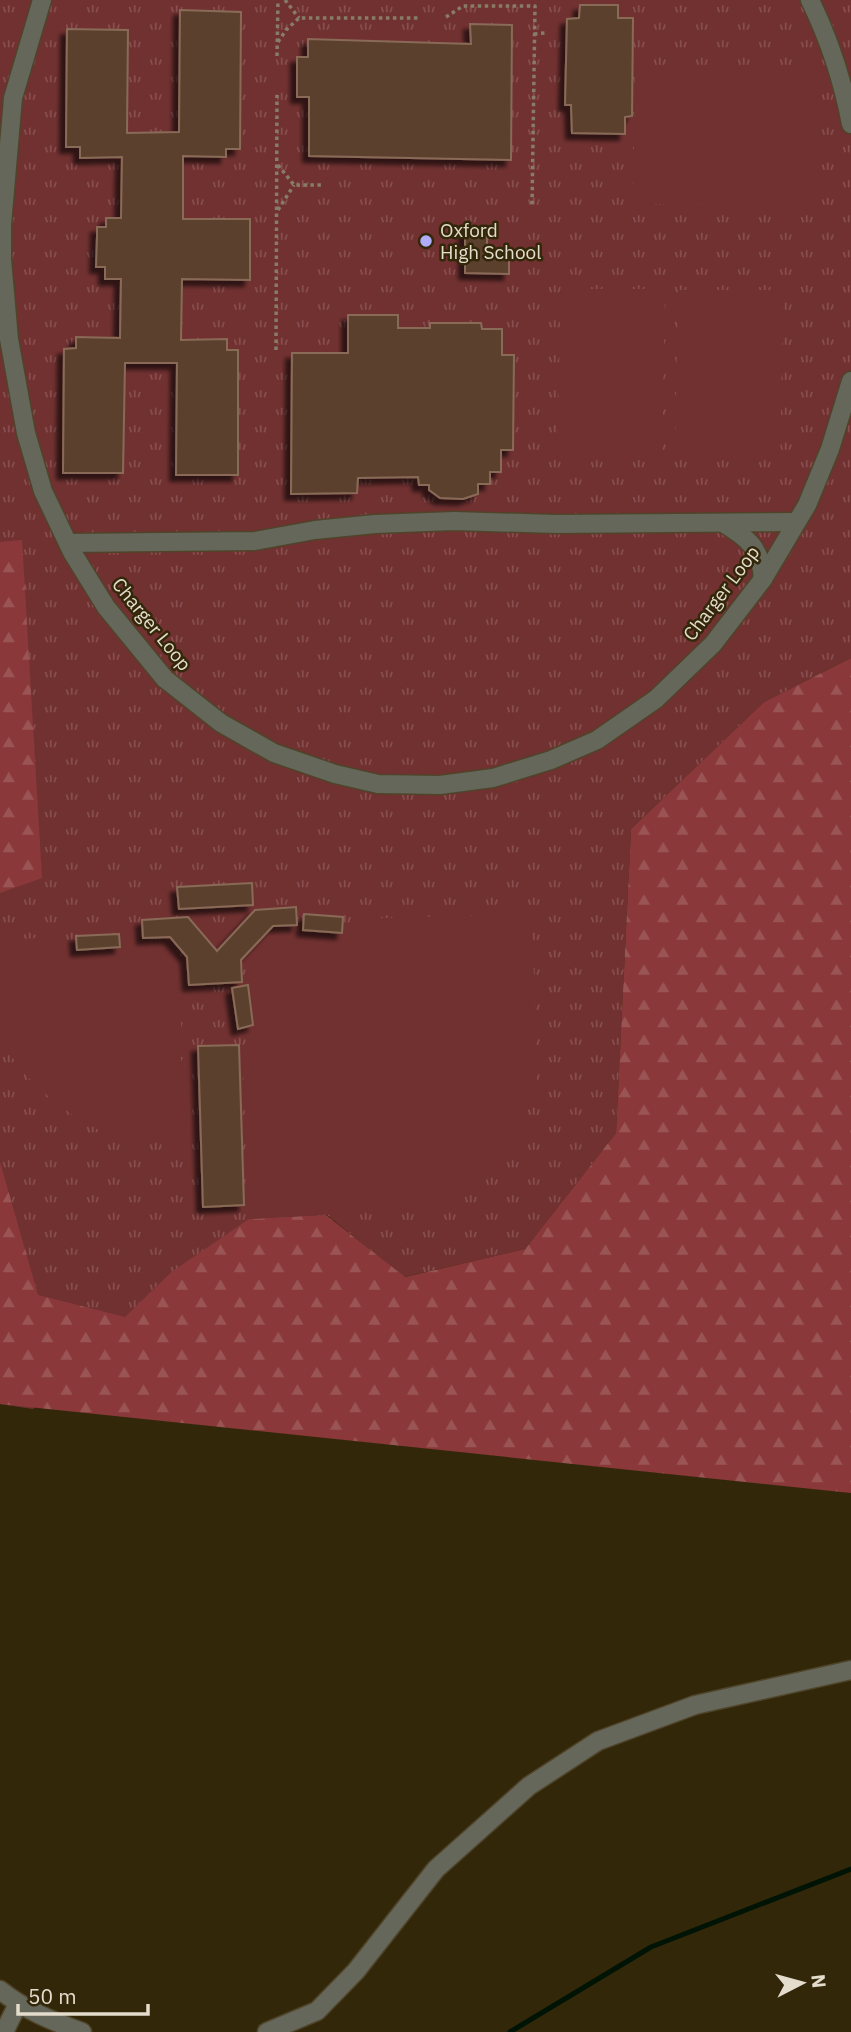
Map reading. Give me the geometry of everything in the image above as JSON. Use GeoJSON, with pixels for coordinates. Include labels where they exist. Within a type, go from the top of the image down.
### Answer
{"type":"FeatureCollection","features":[{"type":"Feature","properties":{"kind":"street","name":"Charger Loop"},"geometry":{"type":"LineString","coordinates":[[42,0],[13,98],[4,171],[1,259],[3,309],[26,433],[43,491],[68,542],[106,607],[165,679],[221,723],[274,753],[335,774],[378,784],[440,785],[493,778],[551,760],[597,740],[656,699],[713,644],[763,579],[807,505],[830,449],[851,381]]}},
{"type":"Feature","properties":{"kind":"street"},"geometry":{"type":"LineString","coordinates":[[810,0],[823,27],[846,99],[851,124]]}},
{"type":"Feature","properties":{"kind":"street"},"geometry":{"type":"LineString","coordinates":[[68,542],[255,541],[314,530],[454,521],[556,524],[796,522]]}},
{"type":"Feature","properties":{"kind":"street"},"geometry":{"type":"LineString","coordinates":[[720,521],[741,533],[752,545],[762,561],[763,579]]}},
{"type":"Feature","properties":{"kind":"street"},"geometry":{"type":"LineString","coordinates":[[267,2032],[317,2011],[356,1971],[436,1868],[529,1786],[598,1741],[695,1705],[851,1670]]}},
{"type":"Feature","properties":{"kind":"street"},"geometry":{"type":"LineString","coordinates":[[0,1990],[18,2004],[49,2020],[82,2032]]}},
{"type":"Feature","properties":{"kind":"street"},"geometry":{"type":"LineString","coordinates":[[4,2032],[18,2004]]}},
{"type":"Feature","properties":{"kind":"path"},"geometry":{"type":"LineString","coordinates":[[277,56],[278,0]]}},
{"type":"Feature","properties":{"kind":"path"},"geometry":{"type":"LineString","coordinates":[[285,0],[299,18]]}},
{"type":"Feature","properties":{"kind":"path"},"geometry":{"type":"LineString","coordinates":[[446,17],[463,6],[535,6],[532,206]]}},
{"type":"Feature","properties":{"kind":"path"},"geometry":{"type":"LineString","coordinates":[[278,42],[299,18],[419,18]]}},
{"type":"Feature","properties":{"kind":"path"},"geometry":{"type":"LineString","coordinates":[[534,34],[545,33]]}},
{"type":"Feature","properties":{"kind":"path"},"geometry":{"type":"LineString","coordinates":[[276,350],[277,95]]}},
{"type":"Feature","properties":{"kind":"path"},"geometry":{"type":"LineString","coordinates":[[277,163],[294,185]]}},
{"type":"Feature","properties":{"kind":"path"},"geometry":{"type":"LineString","coordinates":[[294,185],[323,185]]}},
{"type":"Feature","properties":{"kind":"path"},"geometry":{"type":"LineString","coordinates":[[277,212],[294,185]]}},
{"type":"Feature","properties":{"kind":"green space","name":"Oxford High School"},"geometry":{"type":"Polygon","coordinates":[[[0,0],[851,0],[851,658],[764,702],[631,829],[616,1133],[525,1249],[404,1277],[327,1215],[170,1273],[33,1409],[0,1404],[0,0]]]}},
{"type":"Feature","properties":{"kind":"green space"},"geometry":{"type":"Polygon","coordinates":[[[635,67],[822,70],[822,206],[633,204],[635,67]]]}},
{"type":"Feature","properties":{"kind":"green space"},"geometry":{"type":"Polygon","coordinates":[[[561,289],[665,289],[662,459],[557,458],[561,289]]]}},
{"type":"Feature","properties":{"kind":"green space"},"geometry":{"type":"Polygon","coordinates":[[[678,290],[783,290],[780,460],[675,459],[678,290]]]}},
{"type":"Feature","properties":{"kind":"green space"},"geometry":{"type":"Polygon","coordinates":[[[22,540],[42,878],[0,893],[0,542],[22,540]]]}},
{"type":"Feature","properties":{"kind":"green space"},"geometry":{"type":"Polygon","coordinates":[[[851,658],[851,1493],[0,1404],[0,1162],[38,1295],[125,1317],[170,1273],[249,1219],[326,1215],[405,1277],[525,1249],[616,1133],[631,829],[764,702],[851,658]]]}},
{"type":"Feature","properties":{"kind":"green space"},"geometry":{"type":"Polygon","coordinates":[[[532,914],[537,1079],[518,1135],[488,1170],[455,1198],[424,1209],[249,1219],[242,1045],[256,1041],[248,982],[251,962],[259,947],[284,932],[300,930],[351,935],[354,919],[532,914]]]}},
{"type":"Feature","properties":{"kind":"green space"},"geometry":{"type":"Polygon","coordinates":[[[62,936],[64,951],[119,947],[119,943],[168,941],[182,958],[185,1006],[181,1006],[181,1061],[190,1061],[193,1137],[136,1139],[118,1137],[102,1131],[64,1109],[29,1078],[15,1060],[0,1027],[0,941],[62,936]]]}},
{"type":"Feature","properties":{"kind":"building"},"geometry":{"type":"Polygon","coordinates":[[[580,5],[618,5],[618,18],[633,18],[632,116],[625,117],[625,134],[572,133],[571,105],[565,105],[567,19],[579,18],[580,5]]]}},
{"type":"Feature","properties":{"kind":"building"},"geometry":{"type":"Polygon","coordinates":[[[180,10],[241,12],[240,149],[226,149],[226,157],[183,156],[183,219],[250,219],[250,280],[182,279],[181,340],[227,339],[227,350],[238,350],[238,475],[176,475],[177,363],[125,363],[123,473],[63,473],[64,349],[76,348],[76,337],[120,338],[121,279],[105,279],[105,267],[96,267],[97,227],[106,227],[106,218],[121,218],[122,157],[80,158],[80,147],[66,147],[67,29],[128,30],[127,133],[179,132],[180,10]]]}},
{"type":"Feature","properties":{"kind":"building"},"geometry":{"type":"Polygon","coordinates":[[[470,24],[512,25],[511,160],[309,156],[309,97],[297,97],[297,57],[308,57],[308,39],[471,44],[470,24]]]}},
{"type":"Feature","properties":{"kind":"building"},"geometry":{"type":"Polygon","coordinates":[[[465,227],[487,227],[487,251],[509,252],[509,274],[465,273],[465,227]]]}},
{"type":"Feature","properties":{"kind":"building"},"geometry":{"type":"Polygon","coordinates":[[[348,315],[398,315],[398,328],[430,328],[430,323],[481,323],[482,329],[502,329],[502,355],[514,355],[513,450],[501,450],[501,472],[490,472],[490,484],[478,484],[478,494],[463,499],[440,498],[429,490],[429,485],[419,485],[418,477],[358,478],[357,493],[291,494],[292,353],[348,353],[348,315]]]}},
{"type":"Feature","properties":{"kind":"building"},"geometry":{"type":"Polygon","coordinates":[[[252,883],[253,905],[179,909],[177,887],[252,883]]]}},
{"type":"Feature","properties":{"kind":"building"},"geometry":{"type":"Polygon","coordinates":[[[296,907],[297,925],[273,926],[241,960],[242,982],[189,985],[187,957],[170,937],[143,938],[142,920],[188,917],[217,951],[255,910],[296,907]]]}},
{"type":"Feature","properties":{"kind":"building"},"geometry":{"type":"Polygon","coordinates":[[[304,914],[343,917],[342,933],[303,930],[304,914]]]}},
{"type":"Feature","properties":{"kind":"building"},"geometry":{"type":"Polygon","coordinates":[[[119,934],[120,947],[77,950],[76,936],[119,934]]]}},
{"type":"Feature","properties":{"kind":"building"},"geometry":{"type":"Polygon","coordinates":[[[248,985],[253,1025],[238,1029],[232,988],[248,985]]]}},
{"type":"Feature","properties":{"kind":"building"},"geometry":{"type":"Polygon","coordinates":[[[239,1045],[244,1205],[203,1207],[198,1046],[239,1045]]]}},
{"type":"Feature","properties":{"kind":"waterway"},"geometry":{"type":"LineString","coordinates":[[510,2032],[651,1947],[851,1869]]}},
{"type":"Feature","properties":{"kind":"place","name":"Oxford High School"},"geometry":{"type":"Point","coordinates":[426,241]}}]}
